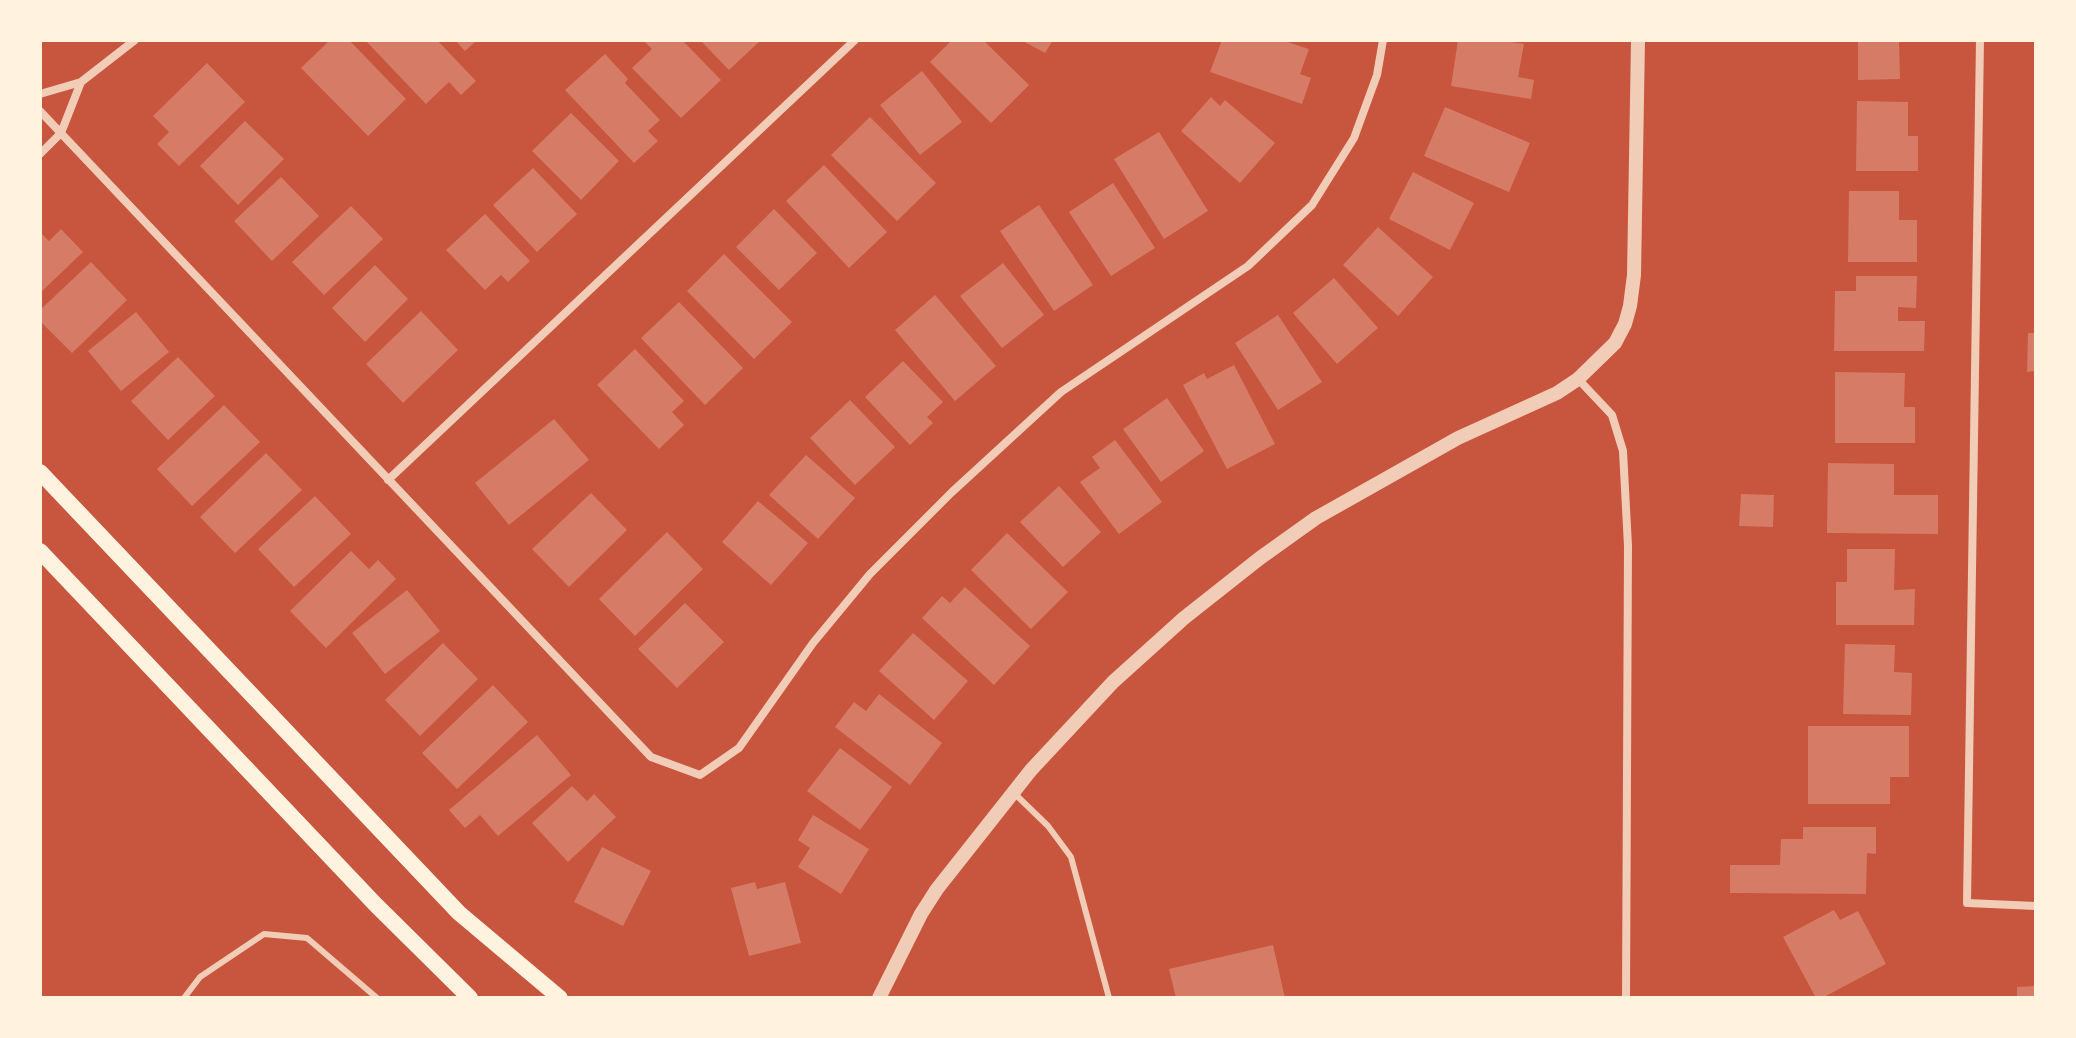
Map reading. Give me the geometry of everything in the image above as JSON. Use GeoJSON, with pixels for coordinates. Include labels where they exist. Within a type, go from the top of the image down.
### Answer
{"type":"FeatureCollection","features":[{"type":"Feature","properties":{"kind":"main road"},"geometry":{"type":"LineString","coordinates":[[40,472],[459,913],[560,998]]}},
{"type":"Feature","properties":{"kind":"main road"},"geometry":{"type":"LineString","coordinates":[[40,551],[375,904],[470,998]]}},
{"type":"Feature","properties":{"kind":"street"},"geometry":{"type":"LineString","coordinates":[[40,94],[81,82],[135,40]]}},
{"type":"Feature","properties":{"kind":"street"},"geometry":{"type":"LineString","coordinates":[[388,480],[855,40]]}},
{"type":"Feature","properties":{"kind":"street"},"geometry":{"type":"LineString","coordinates":[[40,111],[651,757],[700,775],[739,748],[813,643],[870,574],[952,492],[1061,392],[1248,266],[1312,205],[1354,138],[1377,75],[1383,40]]}},
{"type":"Feature","properties":{"kind":"street"},"geometry":{"type":"LineString","coordinates":[[879,998],[937,889],[1031,770],[1113,682],[1184,618],[1316,518],[1458,438],[1557,393],[1578,379],[1615,343],[1625,324],[1634,275],[1638,40]]}},
{"type":"Feature","properties":{"kind":"street"},"geometry":{"type":"LineString","coordinates":[[1980,40],[1967,903],[2036,906]]}},
{"type":"Feature","properties":{"kind":"street"},"geometry":{"type":"LineString","coordinates":[[40,154],[61,133],[81,82]]}},
{"type":"Feature","properties":{"kind":"street"},"geometry":{"type":"LineString","coordinates":[[1578,379],[1612,415],[1623,451],[1628,546],[1626,998]]}},
{"type":"Feature","properties":{"kind":"lane"},"geometry":{"type":"LineString","coordinates":[[1014,792],[1048,826],[1071,857],[1109,998]]}},
{"type":"Feature","properties":{"kind":"lane"},"geometry":{"type":"LineString","coordinates":[[184,998],[200,977],[264,934],[307,938],[377,998]]}},
{"type":"Feature","properties":{"kind":"building"},"geometry":{"type":"Polygon","coordinates":[[[330,40],[349,40],[406,99],[368,136],[301,68],[330,40]]]}},
{"type":"Feature","properties":{"kind":"building"},"geometry":{"type":"Polygon","coordinates":[[[365,40],[437,40],[476,81],[461,95],[449,82],[426,104],[365,40]]]}},
{"type":"Feature","properties":{"kind":"building"},"geometry":{"type":"Polygon","coordinates":[[[455,40],[477,40],[465,51],[455,40]]]}},
{"type":"Feature","properties":{"kind":"building"},"geometry":{"type":"Polygon","coordinates":[[[643,40],[682,40],[721,80],[681,118],[632,68],[652,49],[643,40]]]}},
{"type":"Feature","properties":{"kind":"building"},"geometry":{"type":"Polygon","coordinates":[[[700,40],[761,40],[729,70],[700,40]]]}},
{"type":"Feature","properties":{"kind":"building"},"geometry":{"type":"Polygon","coordinates":[[[952,40],[983,40],[1029,85],[991,123],[930,62],[952,40]]]}},
{"type":"Feature","properties":{"kind":"building"},"geometry":{"type":"Polygon","coordinates":[[[1021,40],[1053,40],[1045,53],[1021,40]]]}},
{"type":"Feature","properties":{"kind":"building"},"geometry":{"type":"Polygon","coordinates":[[[1222,40],[1281,40],[1309,49],[1300,74],[1311,78],[1302,104],[1210,72],[1222,40]]]}},
{"type":"Feature","properties":{"kind":"building"},"geometry":{"type":"Polygon","coordinates":[[[1458,40],[1498,40],[1524,44],[1518,77],[1534,80],[1531,99],[1451,86],[1458,40]]]}},
{"type":"Feature","properties":{"kind":"building"},"geometry":{"type":"Polygon","coordinates":[[[1858,40],[1899,40],[1900,79],[1858,80],[1858,40]]]}},
{"type":"Feature","properties":{"kind":"building"},"geometry":{"type":"Polygon","coordinates":[[[605,54],[628,79],[625,83],[660,120],[648,131],[658,141],[634,163],[565,90],[605,54]]]}},
{"type":"Feature","properties":{"kind":"building"},"geometry":{"type":"Polygon","coordinates":[[[207,63],[245,102],[179,166],[157,144],[169,132],[153,116],[207,63]]]}},
{"type":"Feature","properties":{"kind":"building"},"geometry":{"type":"Polygon","coordinates":[[[922,71],[962,122],[920,155],[880,105],[922,71]]]}},
{"type":"Feature","properties":{"kind":"building"},"geometry":{"type":"Polygon","coordinates":[[[1211,97],[1220,106],[1225,100],[1275,143],[1240,183],[1181,131],[1211,97]]]}},
{"type":"Feature","properties":{"kind":"building"},"geometry":{"type":"Polygon","coordinates":[[[1857,101],[1908,102],[1908,136],[1918,136],[1918,171],[1856,171],[1857,101]]]}},
{"type":"Feature","properties":{"kind":"building"},"geometry":{"type":"Polygon","coordinates":[[[1445,107],[1530,143],[1509,192],[1424,156],[1445,107]]]}},
{"type":"Feature","properties":{"kind":"building"},"geometry":{"type":"Polygon","coordinates":[[[571,113],[619,161],[581,200],[532,151],[571,113]]]}},
{"type":"Feature","properties":{"kind":"building"},"geometry":{"type":"Polygon","coordinates":[[[870,117],[936,183],[897,221],[831,155],[870,117]]]}},
{"type":"Feature","properties":{"kind":"building"},"geometry":{"type":"Polygon","coordinates":[[[245,121],[284,159],[238,205],[200,166],[245,121]]]}},
{"type":"Feature","properties":{"kind":"building"},"geometry":{"type":"Polygon","coordinates":[[[1159,132],[1208,211],[1164,239],[1114,159],[1159,132]]]}},
{"type":"Feature","properties":{"kind":"building"},"geometry":{"type":"Polygon","coordinates":[[[824,165],[887,232],[849,268],[786,201],[824,165]]]}},
{"type":"Feature","properties":{"kind":"building"},"geometry":{"type":"Polygon","coordinates":[[[533,168],[577,214],[537,252],[493,205],[533,168]]]}},
{"type":"Feature","properties":{"kind":"building"},"geometry":{"type":"Polygon","coordinates":[[[1413,172],[1474,203],[1450,250],[1389,219],[1413,172]]]}},
{"type":"Feature","properties":{"kind":"building"},"geometry":{"type":"Polygon","coordinates":[[[281,177],[319,216],[272,261],[234,221],[281,177]]]}},
{"type":"Feature","properties":{"kind":"building"},"geometry":{"type":"Polygon","coordinates":[[[1113,183],[1155,248],[1111,276],[1069,212],[1113,183]]]}},
{"type":"Feature","properties":{"kind":"building"},"geometry":{"type":"Polygon","coordinates":[[[1849,191],[1899,191],[1899,220],[1917,220],[1917,262],[1848,262],[1849,191]]]}},
{"type":"Feature","properties":{"kind":"building"},"geometry":{"type":"Polygon","coordinates":[[[1039,205],[1093,285],[1054,311],[1000,231],[1039,205]]]}},
{"type":"Feature","properties":{"kind":"building"},"geometry":{"type":"Polygon","coordinates":[[[351,206],[383,239],[324,295],[292,262],[351,206]]]}},
{"type":"Feature","properties":{"kind":"building"},"geometry":{"type":"Polygon","coordinates":[[[774,209],[817,253],[779,290],[736,247],[774,209]]]}},
{"type":"Feature","properties":{"kind":"building"},"geometry":{"type":"Polygon","coordinates":[[[485,214],[530,261],[508,282],[501,275],[485,290],[446,250],[485,214]]]}},
{"type":"Feature","properties":{"kind":"building"},"geometry":{"type":"Polygon","coordinates":[[[1378,227],[1433,277],[1398,316],[1343,265],[1378,227]]]}},
{"type":"Feature","properties":{"kind":"building"},"geometry":{"type":"Polygon","coordinates":[[[61,229],[83,252],[40,293],[40,232],[49,241],[61,229]]]}},
{"type":"Feature","properties":{"kind":"building"},"geometry":{"type":"Polygon","coordinates":[[[724,254],[792,322],[754,359],[687,291],[724,254]]]}},
{"type":"Feature","properties":{"kind":"building"},"geometry":{"type":"Polygon","coordinates":[[[91,262],[127,300],[72,353],[40,321],[40,310],[91,262]]]}},
{"type":"Feature","properties":{"kind":"building"},"geometry":{"type":"Polygon","coordinates":[[[1003,263],[1044,315],[1002,348],[960,296],[1003,263]]]}},
{"type":"Feature","properties":{"kind":"building"},"geometry":{"type":"Polygon","coordinates":[[[375,265],[408,299],[365,342],[332,308],[375,265]]]}},
{"type":"Feature","properties":{"kind":"building"},"geometry":{"type":"Polygon","coordinates":[[[1856,276],[1917,276],[1916,308],[1898,307],[1898,321],[1925,321],[1924,351],[1834,351],[1835,291],[1856,291],[1856,276]]]}},
{"type":"Feature","properties":{"kind":"building"},"geometry":{"type":"Polygon","coordinates":[[[1334,278],[1378,328],[1337,364],[1293,313],[1334,278]]]}},
{"type":"Feature","properties":{"kind":"building"},"geometry":{"type":"Polygon","coordinates":[[[935,295],[996,366],[955,401],[895,330],[935,295]]]}},
{"type":"Feature","properties":{"kind":"building"},"geometry":{"type":"Polygon","coordinates":[[[679,302],[743,368],[705,405],[641,338],[679,302]]]}},
{"type":"Feature","properties":{"kind":"building"},"geometry":{"type":"Polygon","coordinates":[[[421,311],[458,350],[403,403],[366,364],[421,311]]]}},
{"type":"Feature","properties":{"kind":"building"},"geometry":{"type":"Polygon","coordinates":[[[136,312],[169,352],[121,391],[88,351],[136,312]]]}},
{"type":"Feature","properties":{"kind":"building"},"geometry":{"type":"Polygon","coordinates":[[[1278,315],[1322,382],[1278,410],[1235,343],[1278,315]]]}},
{"type":"Feature","properties":{"kind":"building"},"geometry":{"type":"Polygon","coordinates":[[[2028,333],[2036,333],[2036,371],[2027,372],[2028,333]]]}},
{"type":"Feature","properties":{"kind":"building"},"geometry":{"type":"Polygon","coordinates":[[[635,349],[684,401],[672,412],[684,425],[659,449],[597,385],[635,349]]]}},
{"type":"Feature","properties":{"kind":"building"},"geometry":{"type":"Polygon","coordinates":[[[178,357],[215,396],[168,440],[131,401],[178,357]]]}},
{"type":"Feature","properties":{"kind":"building"},"geometry":{"type":"Polygon","coordinates":[[[903,361],[943,402],[927,417],[933,423],[910,445],[865,397],[903,361]]]}},
{"type":"Feature","properties":{"kind":"building"},"geometry":{"type":"Polygon","coordinates":[[[1234,365],[1275,444],[1227,469],[1183,385],[1204,373],[1207,379],[1234,365]]]}},
{"type":"Feature","properties":{"kind":"building"},"geometry":{"type":"Polygon","coordinates":[[[1835,372],[1905,373],[1904,407],[1915,407],[1915,443],[1835,443],[1835,372]]]}},
{"type":"Feature","properties":{"kind":"building"},"geometry":{"type":"Polygon","coordinates":[[[1167,398],[1204,451],[1161,482],[1123,429],[1167,398]]]}},
{"type":"Feature","properties":{"kind":"building"},"geometry":{"type":"Polygon","coordinates":[[[850,400],[895,447],[855,485],[810,438],[850,400]]]}},
{"type":"Feature","properties":{"kind":"building"},"geometry":{"type":"Polygon","coordinates":[[[224,405],[260,442],[192,506],[157,469],[224,405]]]}},
{"type":"Feature","properties":{"kind":"building"},"geometry":{"type":"Polygon","coordinates":[[[554,419],[589,460],[509,525],[475,483],[554,419]]]}},
{"type":"Feature","properties":{"kind":"building"},"geometry":{"type":"Polygon","coordinates":[[[1115,440],[1162,502],[1119,534],[1080,482],[1100,468],[1092,457],[1115,440]]]}},
{"type":"Feature","properties":{"kind":"building"},"geometry":{"type":"Polygon","coordinates":[[[266,453],[302,490],[235,553],[200,517],[266,453]]]}},
{"type":"Feature","properties":{"kind":"building"},"geometry":{"type":"Polygon","coordinates":[[[806,455],[855,498],[818,539],[769,495],[806,455]]]}},
{"type":"Feature","properties":{"kind":"building"},"geometry":{"type":"Polygon","coordinates":[[[1828,463],[1894,464],[1894,495],[1938,495],[1938,534],[1827,533],[1828,463]]]}},
{"type":"Feature","properties":{"kind":"building"},"geometry":{"type":"Polygon","coordinates":[[[1059,486],[1101,532],[1063,567],[1020,522],[1059,486]]]}},
{"type":"Feature","properties":{"kind":"building"},"geometry":{"type":"Polygon","coordinates":[[[591,493],[627,530],[569,587],[532,549],[591,493]]]}},
{"type":"Feature","properties":{"kind":"building"},"geometry":{"type":"Polygon","coordinates":[[[1741,494],[1774,495],[1773,527],[1739,526],[1741,494]]]}},
{"type":"Feature","properties":{"kind":"building"},"geometry":{"type":"Polygon","coordinates":[[[315,496],[351,534],[294,587],[258,549],[315,496]]]}},
{"type":"Feature","properties":{"kind":"building"},"geometry":{"type":"Polygon","coordinates":[[[758,501],[808,543],[771,585],[722,542],[758,501]]]}},
{"type":"Feature","properties":{"kind":"building"},"geometry":{"type":"Polygon","coordinates":[[[667,532],[703,569],[635,636],[599,599],[667,532]]]}},
{"type":"Feature","properties":{"kind":"building"},"geometry":{"type":"Polygon","coordinates":[[[1007,533],[1068,592],[1031,629],[971,570],[1007,533]]]}},
{"type":"Feature","properties":{"kind":"building"},"geometry":{"type":"Polygon","coordinates":[[[1847,549],[1895,549],[1894,590],[1915,589],[1914,625],[1836,625],[1836,582],[1847,582],[1847,549]]]}},
{"type":"Feature","properties":{"kind":"building"},"geometry":{"type":"Polygon","coordinates":[[[351,551],[369,569],[378,560],[396,579],[326,648],[290,611],[351,551]]]}},
{"type":"Feature","properties":{"kind":"building"},"geometry":{"type":"Polygon","coordinates":[[[965,587],[1030,646],[994,685],[922,618],[942,596],[950,603],[965,587]]]}},
{"type":"Feature","properties":{"kind":"building"},"geometry":{"type":"Polygon","coordinates":[[[407,590],[440,631],[385,674],[352,633],[407,590]]]}},
{"type":"Feature","properties":{"kind":"building"},"geometry":{"type":"Polygon","coordinates":[[[685,603],[724,642],[677,688],[638,649],[685,603]]]}},
{"type":"Feature","properties":{"kind":"building"},"geometry":{"type":"Polygon","coordinates":[[[913,633],[968,681],[934,720],[879,671],[913,633]]]}},
{"type":"Feature","properties":{"kind":"building"},"geometry":{"type":"Polygon","coordinates":[[[443,643],[478,679],[420,736],[385,700],[443,643]]]}},
{"type":"Feature","properties":{"kind":"building"},"geometry":{"type":"Polygon","coordinates":[[[1845,644],[1895,645],[1894,672],[1912,673],[1911,715],[1843,714],[1845,644]]]}},
{"type":"Feature","properties":{"kind":"building"},"geometry":{"type":"Polygon","coordinates":[[[493,685],[528,722],[457,789],[422,753],[493,685]]]}},
{"type":"Feature","properties":{"kind":"building"},"geometry":{"type":"Polygon","coordinates":[[[879,694],[942,743],[910,785],[835,727],[854,702],[866,711],[879,694]]]}},
{"type":"Feature","properties":{"kind":"building"},"geometry":{"type":"Polygon","coordinates":[[[1808,726],[1909,726],[1909,777],[1890,777],[1890,804],[1808,804],[1808,726]]]}},
{"type":"Feature","properties":{"kind":"building"},"geometry":{"type":"Polygon","coordinates":[[[537,735],[571,775],[498,836],[480,815],[465,828],[449,810],[537,735]]]}},
{"type":"Feature","properties":{"kind":"building"},"geometry":{"type":"Polygon","coordinates":[[[840,748],[892,787],[860,830],[807,791],[840,748]]]}},
{"type":"Feature","properties":{"kind":"building"},"geometry":{"type":"Polygon","coordinates":[[[572,786],[587,801],[594,794],[616,817],[568,862],[532,823],[572,786]]]}},
{"type":"Feature","properties":{"kind":"building"},"geometry":{"type":"Polygon","coordinates":[[[813,815],[869,849],[841,894],[798,867],[810,848],[798,840],[813,815]]]}},
{"type":"Feature","properties":{"kind":"building"},"geometry":{"type":"Polygon","coordinates":[[[1803,827],[1876,827],[1876,854],[1867,853],[1866,894],[1730,893],[1730,865],[1780,865],[1781,839],[1803,839],[1803,827]]]}},
{"type":"Feature","properties":{"kind":"building"},"geometry":{"type":"Polygon","coordinates":[[[602,847],[651,871],[623,926],[574,902],[602,847]]]}},
{"type":"Feature","properties":{"kind":"building"},"geometry":{"type":"Polygon","coordinates":[[[755,882],[757,889],[785,882],[801,943],[749,956],[731,888],[755,882]]]}},
{"type":"Feature","properties":{"kind":"building"},"geometry":{"type":"Polygon","coordinates":[[[1834,910],[1840,920],[1858,911],[1886,964],[1822,998],[1816,998],[1783,937],[1834,910]]]}},
{"type":"Feature","properties":{"kind":"building"},"geometry":{"type":"Polygon","coordinates":[[[1273,945],[1285,998],[1176,998],[1169,969],[1273,945]]]}},
{"type":"Feature","properties":{"kind":"building"},"geometry":{"type":"Polygon","coordinates":[[[2036,986],[2036,998],[2017,998],[2017,987],[2036,986]]]}}]}
